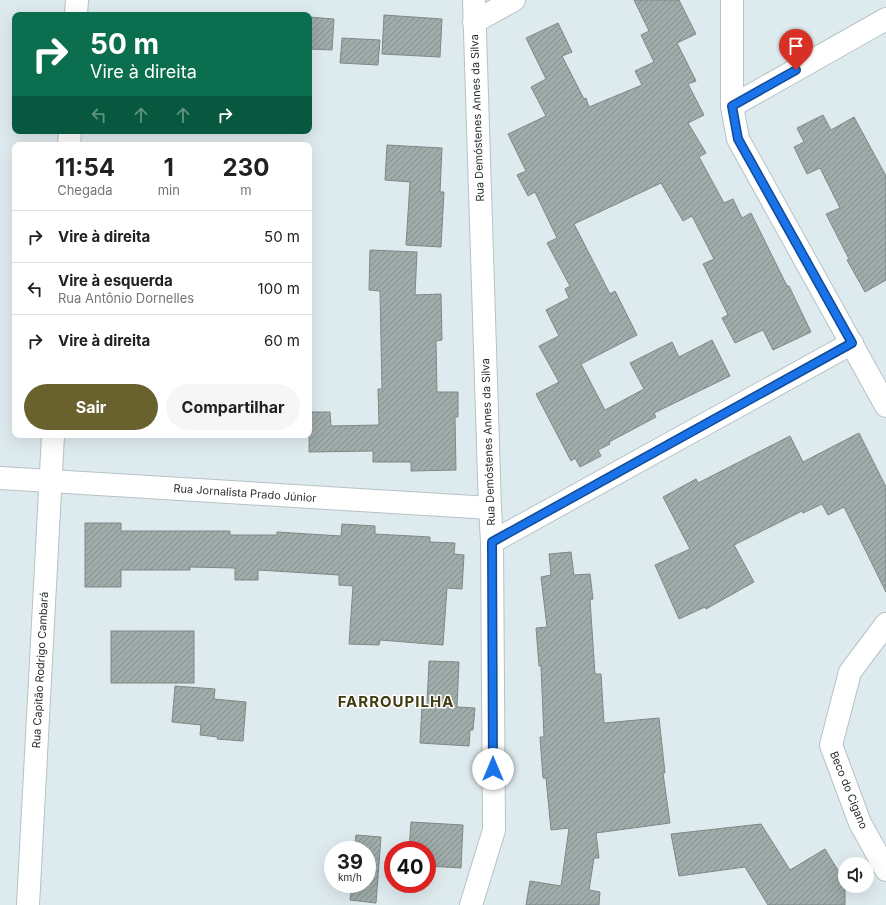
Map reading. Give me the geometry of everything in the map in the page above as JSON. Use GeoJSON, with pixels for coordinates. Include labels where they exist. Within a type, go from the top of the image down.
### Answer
{"type":"FeatureCollection","features":[{"type":"Feature","properties":{"kind":"street"},"geometry":{"type":"LineString","coordinates":[[76,12],[77,0]]}},
{"type":"Feature","properties":{"kind":"street","name":"Rua Demóstenes Annes da Silva"},"geometry":{"type":"LineString","coordinates":[[471,905],[494,830],[492,542],[474,0]]}},
{"type":"Feature","properties":{"kind":"street"},"geometry":{"type":"LineString","coordinates":[[474,22],[514,0]]}},
{"type":"Feature","properties":{"kind":"street"},"geometry":{"type":"LineString","coordinates":[[732,0],[732,106],[738,139],[886,406]]}},
{"type":"Feature","properties":{"kind":"street"},"geometry":{"type":"LineString","coordinates":[[732,106],[886,19]]}},
{"type":"Feature","properties":{"kind":"street"},"geometry":{"type":"LineString","coordinates":[[492,542],[852,343]]}},
{"type":"Feature","properties":{"kind":"street","name":"Rua Capitão Rodrigo Cambará"},"geometry":{"type":"LineString","coordinates":[[28,905],[52,438]]}},
{"type":"Feature","properties":{"kind":"street","name":"Rua Jornalista Prado Júnior"},"geometry":{"type":"LineString","coordinates":[[0,478],[490,508]]}},
{"type":"Feature","properties":{"kind":"street","name":"Beco do Cigano"},"geometry":{"type":"LineString","coordinates":[[886,624],[850,672],[831,745],[860,823],[886,870]]}},
{"type":"Feature","properties":{"kind":"building"},"geometry":{"type":"Polygon","coordinates":[[[634,0],[679,0],[696,34],[677,43],[696,81],[688,84],[704,115],[688,123],[706,153],[699,157],[724,203],[733,199],[742,218],[751,213],[811,332],[773,350],[763,330],[735,343],[722,318],[728,315],[703,264],[714,259],[692,216],[683,221],[661,183],[574,224],[610,294],[615,291],[637,335],[581,364],[605,410],[644,389],[630,363],[672,342],[679,357],[712,340],[730,376],[654,413],[656,417],[609,442],[610,444],[598,450],[601,456],[580,467],[575,458],[571,461],[536,394],[559,382],[539,346],[559,336],[546,310],[569,298],[565,289],[570,286],[547,243],[557,238],[535,192],[528,196],[517,175],[526,171],[508,134],[546,116],[531,87],[546,79],[526,38],[558,23],[572,52],[562,56],[584,99],[586,98],[589,107],[642,85],[635,71],[654,62],[641,35],[649,31],[634,0]]]}},
{"type":"Feature","properties":{"kind":"building"},"geometry":{"type":"Polygon","coordinates":[[[384,15],[442,19],[440,57],[382,54],[384,15]]]}},
{"type":"Feature","properties":{"kind":"building"},"geometry":{"type":"Polygon","coordinates":[[[312,17],[334,19],[332,50],[312,49],[312,17]]]}},
{"type":"Feature","properties":{"kind":"building"},"geometry":{"type":"Polygon","coordinates":[[[342,38],[380,40],[378,65],[340,63],[342,38]]]}},
{"type":"Feature","properties":{"kind":"building"},"geometry":{"type":"Polygon","coordinates":[[[823,115],[831,130],[854,117],[886,176],[886,280],[865,292],[847,260],[849,259],[826,214],[840,208],[820,168],[807,174],[794,147],[804,142],[797,128],[823,115]]]}},
{"type":"Feature","properties":{"kind":"building"},"geometry":{"type":"Polygon","coordinates":[[[387,145],[442,148],[440,192],[444,192],[441,247],[406,245],[410,182],[385,180],[387,145]]]}},
{"type":"Feature","properties":{"kind":"building"},"geometry":{"type":"Polygon","coordinates":[[[370,250],[417,252],[415,295],[441,294],[442,340],[436,341],[437,392],[458,392],[458,417],[455,417],[456,470],[411,471],[411,462],[373,462],[373,451],[309,452],[309,438],[312,438],[312,412],[330,412],[331,426],[379,425],[378,389],[382,389],[380,291],[369,290],[370,250]]]}},
{"type":"Feature","properties":{"kind":"building"},"geometry":{"type":"Polygon","coordinates":[[[859,433],[886,487],[886,592],[844,507],[828,515],[822,504],[803,513],[802,511],[734,545],[754,582],[706,609],[705,607],[679,619],[655,565],[690,549],[663,497],[696,479],[698,483],[790,436],[803,462],[859,433]]]}},
{"type":"Feature","properties":{"kind":"building"},"geometry":{"type":"Polygon","coordinates":[[[85,523],[121,523],[121,531],[230,531],[230,535],[277,535],[277,532],[341,536],[342,524],[375,526],[375,534],[430,537],[430,542],[455,543],[454,554],[464,555],[462,589],[447,588],[443,645],[380,640],[379,645],[349,644],[353,586],[339,585],[339,575],[258,570],[258,580],[235,580],[235,568],[190,567],[190,570],[121,570],[121,587],[85,587],[85,523]]]}},
{"type":"Feature","properties":{"kind":"building"},"geometry":{"type":"Polygon","coordinates":[[[571,552],[574,575],[590,574],[593,599],[590,600],[595,674],[601,674],[604,723],[659,718],[665,773],[663,773],[670,823],[596,833],[599,858],[594,858],[589,890],[600,892],[599,905],[526,905],[530,881],[561,886],[569,828],[551,830],[546,778],[543,778],[540,737],[544,737],[541,666],[539,666],[536,628],[547,627],[541,577],[551,575],[549,554],[571,552]]]}},
{"type":"Feature","properties":{"kind":"building"},"geometry":{"type":"Polygon","coordinates":[[[111,631],[194,631],[194,683],[111,683],[111,631]]]}},
{"type":"Feature","properties":{"kind":"building"},"geometry":{"type":"Polygon","coordinates":[[[429,661],[459,662],[457,707],[475,708],[473,730],[470,730],[469,746],[420,743],[422,705],[427,705],[429,661]]]}},
{"type":"Feature","properties":{"kind":"building"},"geometry":{"type":"Polygon","coordinates":[[[175,686],[215,689],[214,699],[246,702],[243,741],[217,739],[218,737],[200,735],[201,725],[172,722],[175,686]]]}},
{"type":"Feature","properties":{"kind":"building"},"geometry":{"type":"Polygon","coordinates":[[[411,822],[463,825],[461,868],[436,867],[436,841],[410,841],[411,822]]]}},
{"type":"Feature","properties":{"kind":"building"},"geometry":{"type":"Polygon","coordinates":[[[761,824],[790,870],[825,849],[838,870],[838,893],[845,893],[845,905],[768,905],[745,867],[679,876],[671,834],[761,824]]]}},
{"type":"Feature","properties":{"kind":"building"},"geometry":{"type":"Polygon","coordinates":[[[356,835],[381,837],[376,903],[350,900],[351,893],[376,893],[376,841],[355,841],[356,835]]]}},
{"type":"Feature","properties":{"kind":"district","name":"FARROUPILHA"},"geometry":{"type":"Point","coordinates":[396,702]}},
{"type":"Feature","properties":{"kind":"route"},"geometry":{"type":"LineString","coordinates":[[493,769],[492,542],[852,343],[738,139],[732,106],[796,70]]}}]}
